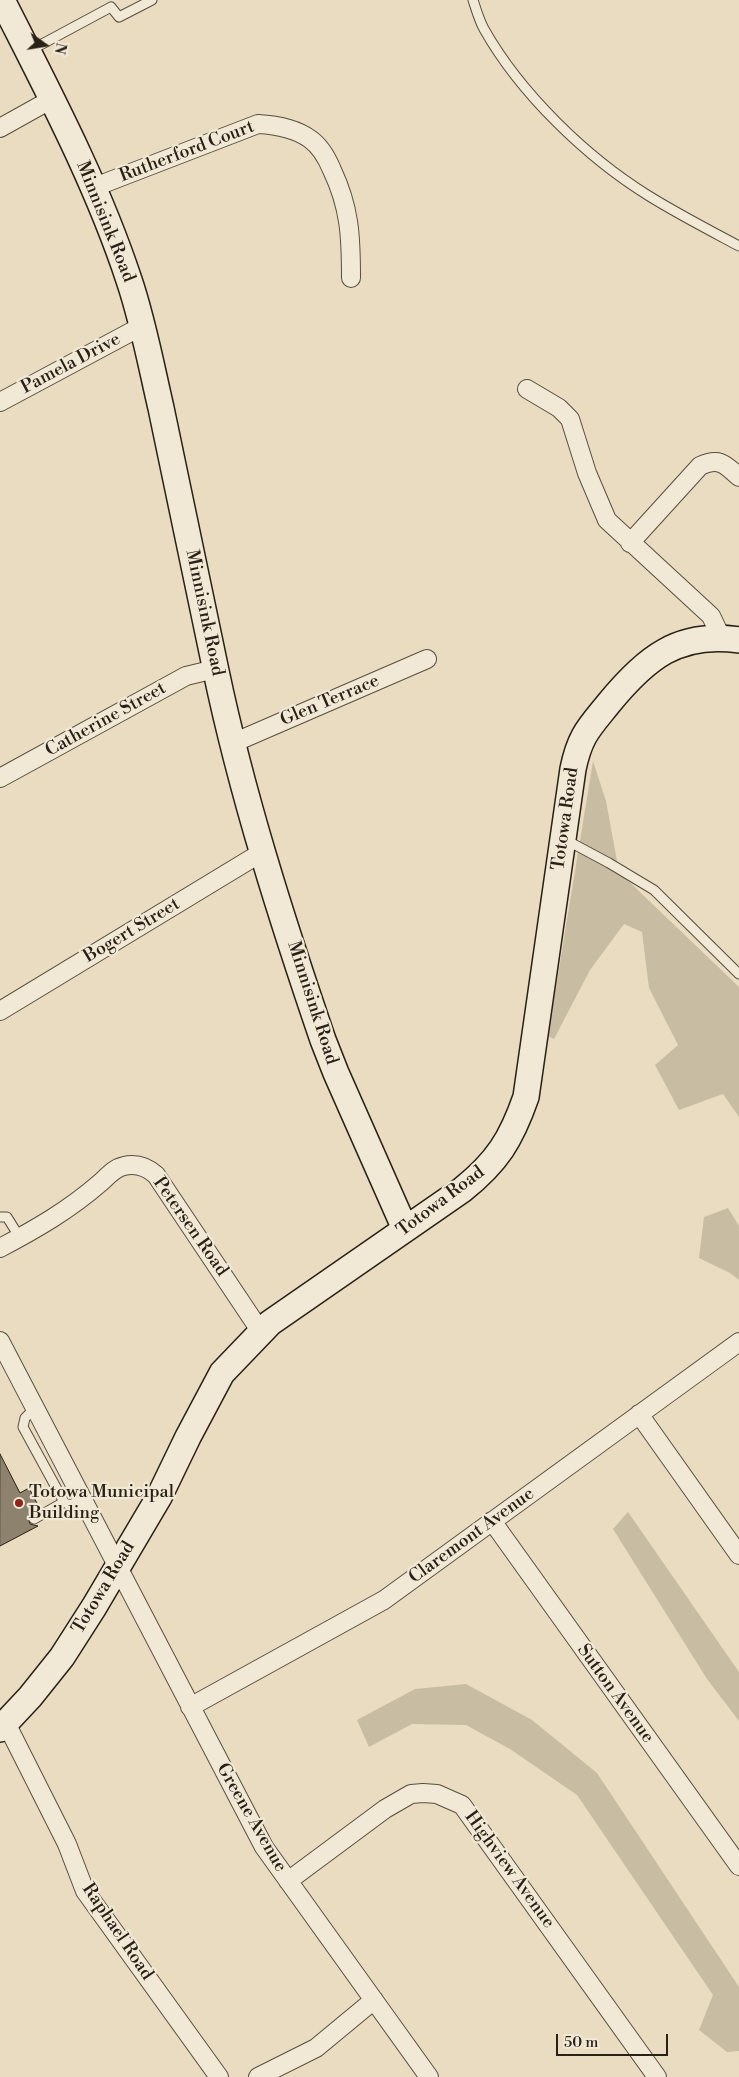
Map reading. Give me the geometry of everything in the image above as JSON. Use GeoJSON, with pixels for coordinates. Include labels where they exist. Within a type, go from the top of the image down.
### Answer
{"type":"FeatureCollection","features":[{"type":"Feature","properties":{"kind":"main road","name":"Minnisink Road"},"geometry":{"type":"LineString","coordinates":[[2,0],[52,99],[112,234],[130,281],[142,326],[215,668],[233,743],[264,851],[323,1040],[405,1229]]}},
{"type":"Feature","properties":{"kind":"main road","name":"Totowa Road"},"geometry":{"type":"LineString","coordinates":[[3,1726],[30,1697],[62,1656],[159,1497],[222,1373],[270,1323],[483,1173],[498,1154],[516,1125],[526,1097],[577,748],[583,736],[632,676],[650,660],[668,649],[687,642],[710,638],[731,639]]}},
{"type":"Feature","properties":{"kind":"street"},"geometry":{"type":"LineString","coordinates":[[0,128],[52,99]]}},
{"type":"Feature","properties":{"kind":"street","name":"Rutherford Court"},"geometry":{"type":"LineString","coordinates":[[92,188],[258,124],[286,128],[299,133],[315,144],[327,160],[338,183],[345,200],[350,228],[351,278]]}},
{"type":"Feature","properties":{"kind":"street","name":"Pamela Drive"},"geometry":{"type":"LineString","coordinates":[[0,402],[142,326]]}},
{"type":"Feature","properties":{"kind":"street"},"geometry":{"type":"LineString","coordinates":[[527,389],[558,408],[570,419],[599,505],[607,520],[711,616],[731,639]]}},
{"type":"Feature","properties":{"kind":"street"},"geometry":{"type":"LineString","coordinates":[[630,543],[700,466],[710,461],[723,463],[739,477]]}},
{"type":"Feature","properties":{"kind":"street","name":"Glen Terrace"},"geometry":{"type":"LineString","coordinates":[[233,743],[427,659]]}},
{"type":"Feature","properties":{"kind":"street","name":"Catherine Street"},"geometry":{"type":"LineString","coordinates":[[0,778],[186,676],[215,668]]}},
{"type":"Feature","properties":{"kind":"street","name":"Bogert Street"},"geometry":{"type":"LineString","coordinates":[[0,1011],[264,851]]}},
{"type":"Feature","properties":{"kind":"street","name":"Petersen Road"},"geometry":{"type":"LineString","coordinates":[[0,1248],[71,1208],[113,1171],[123,1166],[136,1165],[147,1168],[156,1175],[261,1332]]}},
{"type":"Feature","properties":{"kind":"street","name":"Greene Avenue"},"geometry":{"type":"LineString","coordinates":[[0,1341],[264,1847],[429,2077]]}},
{"type":"Feature","properties":{"kind":"street","name":"Claremont Avenue"},"geometry":{"type":"LineString","coordinates":[[190,1707],[384,1600],[739,1342]]}},
{"type":"Feature","properties":{"kind":"street"},"geometry":{"type":"LineString","coordinates":[[639,1414],[739,1555]]}},
{"type":"Feature","properties":{"kind":"street","name":"Sutton Avenue"},"geometry":{"type":"LineString","coordinates":[[492,1521],[739,1866]]}},
{"type":"Feature","properties":{"kind":"street","name":"Raphael Road"},"geometry":{"type":"LineString","coordinates":[[3,1726],[67,1844],[85,1891],[219,2077]]}},
{"type":"Feature","properties":{"kind":"street","name":"Highview Avenue"},"geometry":{"type":"LineString","coordinates":[[288,1881],[385,1809],[411,1794],[437,1794],[462,1804],[657,2077]]}},
{"type":"Feature","properties":{"kind":"street"},"geometry":{"type":"LineString","coordinates":[[258,2077],[316,2048],[374,2000]]}},
{"type":"Feature","properties":{"kind":"lane"},"geometry":{"type":"LineString","coordinates":[[28,52],[111,7],[119,17],[152,0]]}},
{"type":"Feature","properties":{"kind":"lane"},"geometry":{"type":"LineString","coordinates":[[473,0],[483,27],[507,64],[541,105],[582,147],[648,195],[739,246]]}},
{"type":"Feature","properties":{"kind":"lane"},"geometry":{"type":"LineString","coordinates":[[563,839],[609,863],[654,890],[739,974]]}},
{"type":"Feature","properties":{"kind":"lane"},"geometry":{"type":"LineString","coordinates":[[0,1217],[7,1217],[20,1238]]}},
{"type":"Feature","properties":{"kind":"lane"},"geometry":{"type":"LineString","coordinates":[[35,1408],[25,1418],[23,1427],[64,1502],[69,1505],[83,1500]]}},
{"type":"Feature","properties":{"kind":"lane"},"geometry":{"type":"LineString","coordinates":[[34,1519],[64,1502]]}},
{"type":"Feature","properties":{"kind":"shaded area"},"geometry":{"type":"Polygon","coordinates":[[[593,761],[606,801],[619,872],[739,987],[739,1117],[723,1094],[679,1110],[655,1065],[678,1045],[649,988],[642,932],[624,924],[590,970],[554,1039],[548,1036],[593,761]]]}},
{"type":"Feature","properties":{"kind":"shaded area"},"geometry":{"type":"Polygon","coordinates":[[[728,1208],[739,1226],[739,1280],[730,1273],[699,1258],[704,1217],[728,1208]]]}},
{"type":"Feature","properties":{"kind":"shaded area"},"geometry":{"type":"Polygon","coordinates":[[[628,1512],[739,1672],[739,1721],[707,1679],[613,1529],[628,1512]]]}},
{"type":"Feature","properties":{"kind":"shaded area"},"geometry":{"type":"Polygon","coordinates":[[[466,1684],[532,1720],[597,1773],[739,1987],[739,2051],[727,2052],[699,2030],[713,1995],[577,1795],[510,1749],[466,1725],[412,1724],[369,1747],[357,1720],[415,1689],[466,1684]]]}},
{"type":"Feature","properties":{"kind":"building","name":"Totowa Municipal Building"},"geometry":{"type":"Polygon","coordinates":[[[0,1454],[20,1493],[29,1488],[39,1507],[30,1512],[28,1518],[30,1524],[38,1526],[0,1546],[0,1454]]]}},
{"type":"Feature","properties":{"kind":"place","name":"Totowa Municipal Building"},"geometry":{"type":"Point","coordinates":[19,1503]}}]}
